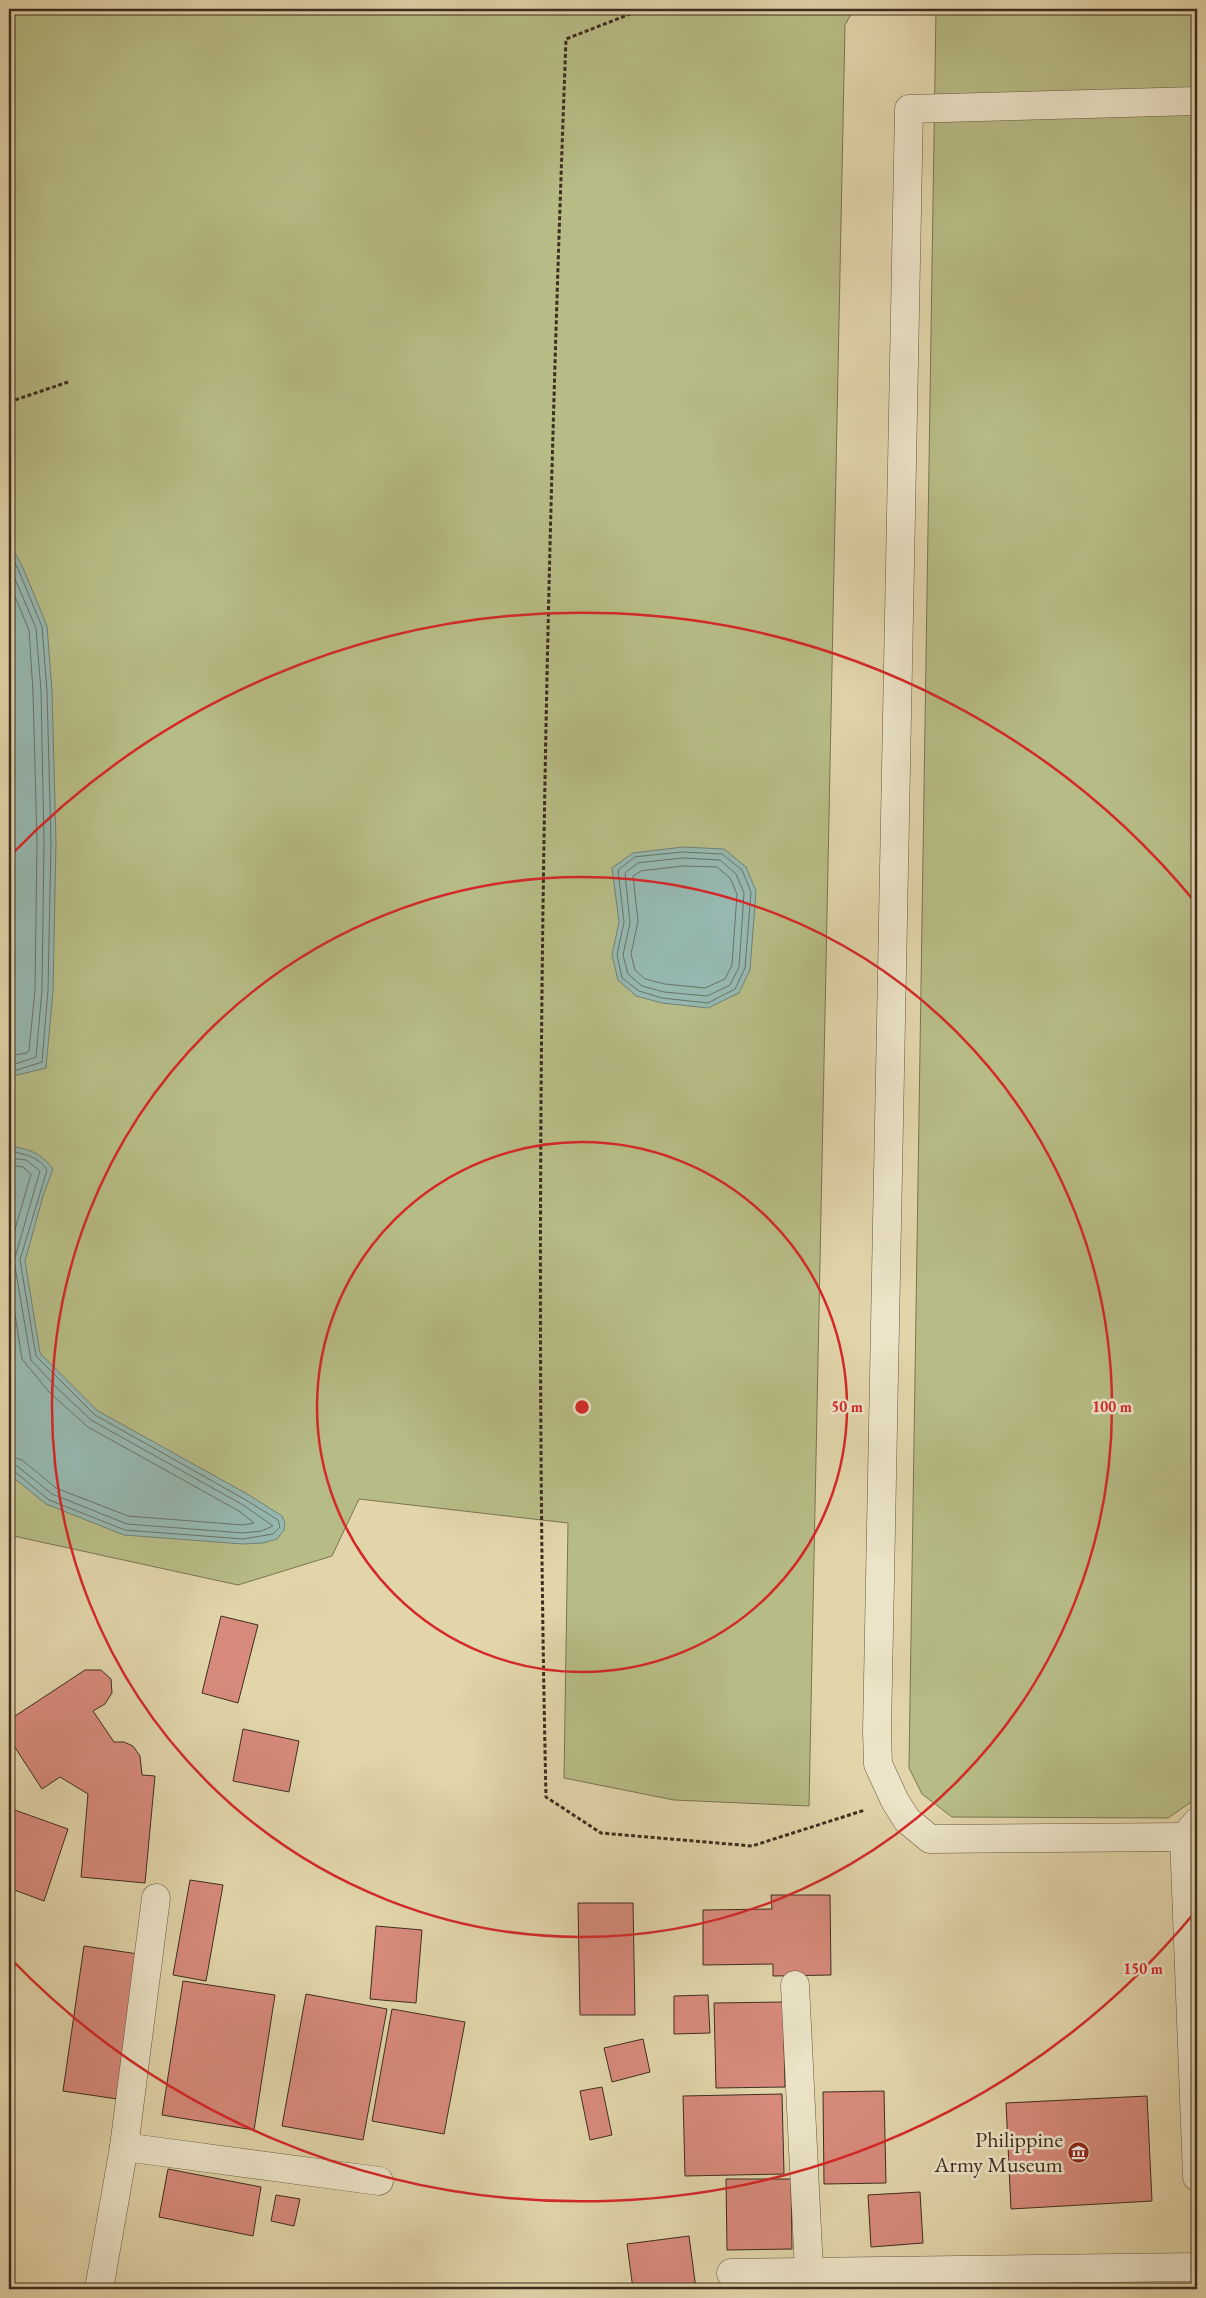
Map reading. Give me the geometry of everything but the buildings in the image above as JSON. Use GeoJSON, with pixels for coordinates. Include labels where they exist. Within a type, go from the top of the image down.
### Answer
{"type":"FeatureCollection","features":[{"type":"Feature","properties":{"kind":"lane"},"geometry":{"type":"LineString","coordinates":[[1197,101],[909,109],[877,1730],[878,1764],[895,1801],[906,1820],[930,1839],[1190,1830],[1197,2177]]}},
{"type":"Feature","properties":{"kind":"lane"},"geometry":{"type":"LineString","coordinates":[[99,2289],[124,2147],[156,1898]]}},
{"type":"Feature","properties":{"kind":"lane"},"geometry":{"type":"LineString","coordinates":[[795,1985],[809,2271]]}},
{"type":"Feature","properties":{"kind":"lane"},"geometry":{"type":"LineString","coordinates":[[124,2147],[379,2182]]}},
{"type":"Feature","properties":{"kind":"lane"},"geometry":{"type":"LineString","coordinates":[[731,2273],[1197,2267]]}},
{"type":"Feature","properties":{"kind":"path"},"geometry":{"type":"LineString","coordinates":[[643,9],[566,38],[558,255],[542,871],[542,1613],[546,1797],[601,1833],[752,1846],[895,1801]]}},
{"type":"Feature","properties":{"kind":"path"},"geometry":{"type":"LineString","coordinates":[[9,402],[68,382]]}},
{"type":"Feature","properties":{"kind":"green space"},"geometry":{"type":"Polygon","coordinates":[[[9,9],[854,9],[845,25],[809,1806],[674,1800],[564,1778],[568,1523],[359,1499],[332,1556],[238,1585],[9,1535],[9,9]]]}},
{"type":"Feature","properties":{"kind":"green space"},"geometry":{"type":"Polygon","coordinates":[[[936,9],[1197,9],[1197,1798],[1168,1818],[952,1817],[922,1794],[909,1768],[936,9]]]}},
{"type":"Feature","properties":{"kind":"water"},"geometry":{"type":"Polygon","coordinates":[[[9,542],[23,568],[47,626],[52,691],[56,842],[53,991],[46,1068],[13,1076],[9,1074],[9,542]]]}},
{"type":"Feature","properties":{"kind":"water"},"geometry":{"type":"Polygon","coordinates":[[[683,847],[724,849],[746,867],[756,891],[750,970],[739,993],[708,1008],[662,1003],[636,996],[618,980],[612,955],[619,922],[612,868],[633,853],[683,847]]]}},
{"type":"Feature","properties":{"kind":"water"},"geometry":{"type":"Polygon","coordinates":[[[9,1146],[34,1152],[53,1169],[43,1196],[25,1261],[40,1353],[98,1411],[249,1495],[282,1516],[285,1523],[284,1530],[277,1539],[263,1543],[243,1544],[124,1535],[46,1504],[9,1474],[9,1146]]]}},
{"type":"Feature","properties":{"kind":"place","name":"Philippine Army Museum"},"geometry":{"type":"Point","coordinates":[1079,2152]}}]}
